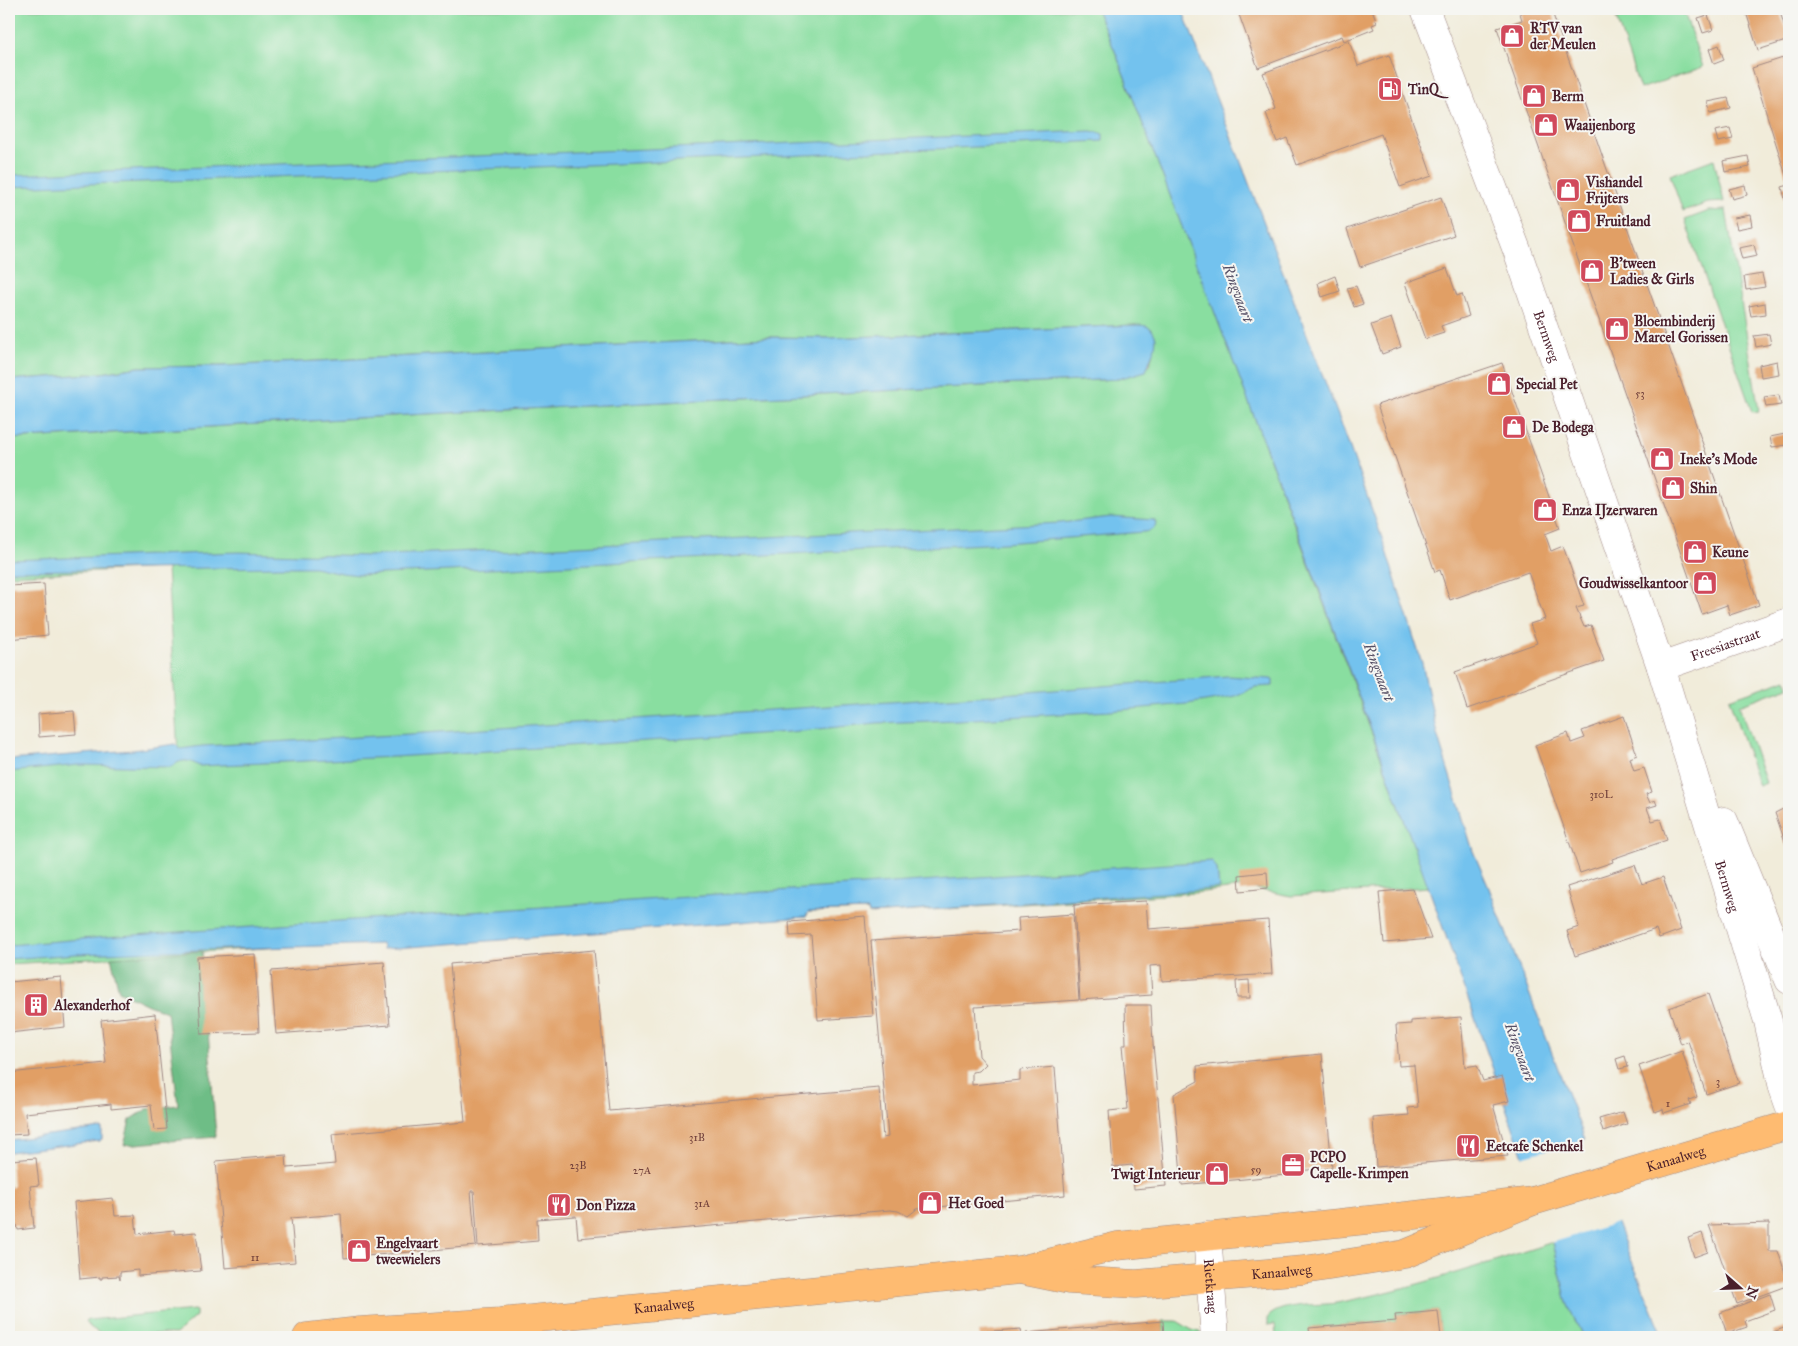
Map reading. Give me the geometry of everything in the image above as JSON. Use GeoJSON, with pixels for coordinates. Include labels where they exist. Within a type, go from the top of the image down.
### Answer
{"type":"FeatureCollection","features":[{"type":"Feature","properties":{"kind":"main road","name":"Kanaalweg"},"geometry":{"type":"LineString","coordinates":[[1019,1270],[1069,1280],[1104,1284],[1136,1284],[1304,1270],[1405,1254],[1533,1201],[1789,1125]]}},
{"type":"Feature","properties":{"kind":"main road","name":"Kanaalweg"},"geometry":{"type":"LineString","coordinates":[[307,1337],[360,1331],[510,1321],[1019,1270],[1117,1246],[1415,1216],[1533,1201]]}},
{"type":"Feature","properties":{"kind":"street","name":"Bermweg"},"geometry":{"type":"LineString","coordinates":[[1425,9],[1518,253],[1661,667],[1768,1021],[1783,1088],[1789,1105]]}},
{"type":"Feature","properties":{"kind":"street","name":"Freesiastraat"},"geometry":{"type":"LineString","coordinates":[[1661,667],[1789,622]]}},
{"type":"Feature","properties":{"kind":"street","name":"Bermweg"},"geometry":{"type":"LineString","coordinates":[[1661,667],[1789,980]]}},
{"type":"Feature","properties":{"kind":"street","name":"Rietkraag"},"geometry":{"type":"LineString","coordinates":[[1207,1236],[1215,1337]]}},
{"type":"Feature","properties":{"kind":"green space"},"geometry":{"type":"Polygon","coordinates":[[[9,9],[1096,9],[1115,51],[1239,376],[1429,887],[1291,896],[1245,887],[1194,893],[869,914],[868,910],[808,912],[806,917],[538,931],[9,964],[9,769],[178,754],[167,568],[9,575],[9,439],[408,415],[1118,379],[1150,365],[1156,338],[1136,325],[829,338],[769,337],[223,366],[139,367],[102,373],[9,380],[9,9]]]}},
{"type":"Feature","properties":{"kind":"green space"},"geometry":{"type":"Polygon","coordinates":[[[1613,9],[1683,9],[1703,67],[1640,89],[1613,9]]]}},
{"type":"Feature","properties":{"kind":"green space"},"geometry":{"type":"Polygon","coordinates":[[[1714,159],[1724,202],[1708,203],[1683,212],[1670,175],[1714,159]]]}},
{"type":"Feature","properties":{"kind":"green space"},"geometry":{"type":"Polygon","coordinates":[[[1726,210],[1759,411],[1752,412],[1685,220],[1709,211],[1726,210]]]}},
{"type":"Feature","properties":{"kind":"green space"},"geometry":{"type":"Polygon","coordinates":[[[1787,679],[1789,687],[1739,705],[1766,783],[1759,786],[1729,699],[1787,679]]]}},
{"type":"Feature","properties":{"kind":"green space"},"geometry":{"type":"Polygon","coordinates":[[[202,951],[216,1137],[124,1145],[130,1120],[147,1109],[178,1105],[167,1012],[119,991],[111,957],[202,951]]]}},
{"type":"Feature","properties":{"kind":"green space"},"geometry":{"type":"Polygon","coordinates":[[[1553,1242],[1567,1303],[1583,1337],[1441,1337],[1438,1311],[1396,1314],[1396,1321],[1310,1328],[1310,1337],[1276,1337],[1275,1324],[1268,1325],[1268,1317],[1282,1309],[1301,1305],[1337,1303],[1392,1291],[1553,1242]]]}},
{"type":"Feature","properties":{"kind":"green space"},"geometry":{"type":"Polygon","coordinates":[[[196,1311],[196,1316],[176,1334],[99,1333],[86,1322],[88,1320],[196,1311]]]}},
{"type":"Feature","properties":{"kind":"green space"},"geometry":{"type":"Polygon","coordinates":[[[1163,1321],[1177,1321],[1192,1330],[1204,1333],[1204,1335],[1164,1337],[1163,1321]]]}},
{"type":"Feature","properties":{"kind":"water","name":"Ringvaart"},"geometry":{"type":"Polygon","coordinates":[[[1096,9],[1182,9],[1344,431],[1381,535],[1422,663],[1437,734],[1473,851],[1489,888],[1628,1252],[1664,1337],[1583,1337],[1567,1303],[1553,1242],[1504,1102],[1508,1101],[1496,1078],[1357,691],[1261,435],[1115,51],[1096,9]]]}},
{"type":"Feature","properties":{"kind":"water"},"geometry":{"type":"Polygon","coordinates":[[[1090,131],[1103,134],[1103,141],[615,164],[9,187],[9,175],[1090,131]]]}},
{"type":"Feature","properties":{"kind":"water"},"geometry":{"type":"Polygon","coordinates":[[[1147,326],[1153,331],[1156,338],[1155,347],[1146,371],[1118,379],[408,415],[9,439],[9,380],[102,373],[139,367],[223,366],[769,337],[829,338],[1147,326]]]}},
{"type":"Feature","properties":{"kind":"water"},"geometry":{"type":"Polygon","coordinates":[[[1111,517],[1154,520],[1156,523],[1155,527],[1144,532],[1005,543],[359,575],[314,567],[9,571],[9,560],[238,552],[368,556],[1060,523],[1111,517]]]}},
{"type":"Feature","properties":{"kind":"water"},"geometry":{"type":"Polygon","coordinates":[[[1228,676],[1271,679],[1273,680],[1273,686],[1255,687],[1235,696],[1187,704],[1110,711],[877,723],[789,732],[394,757],[199,766],[185,761],[178,762],[171,767],[79,765],[9,772],[9,760],[133,750],[175,744],[180,749],[202,746],[979,696],[1228,676]]]}},
{"type":"Feature","properties":{"kind":"water"},"geometry":{"type":"Polygon","coordinates":[[[1212,861],[1217,869],[1219,888],[1190,891],[869,914],[868,910],[808,912],[806,917],[383,949],[382,944],[76,954],[9,959],[9,945],[106,937],[1212,861]]]}},
{"type":"Feature","properties":{"kind":"water"},"geometry":{"type":"Polygon","coordinates":[[[102,1128],[102,1139],[100,1141],[9,1152],[9,1140],[102,1128]]]}},
{"type":"Feature","properties":{"kind":"pier"},"geometry":{"type":"Polygon","coordinates":[[[1587,1139],[1620,1222],[1551,1243],[1521,1157],[1587,1139]]]}},
{"type":"Feature","properties":{"kind":"building"},"geometry":{"type":"Polygon","coordinates":[[[1237,9],[1372,9],[1377,23],[1372,25],[1374,29],[1344,41],[1342,36],[1258,68],[1237,9]]]}},
{"type":"Feature","properties":{"kind":"building"},"geometry":{"type":"Polygon","coordinates":[[[1551,9],[1759,605],[1730,615],[1727,605],[1702,614],[1497,28],[1522,20],[1519,10],[1551,9]]]}},
{"type":"Feature","properties":{"kind":"building"},"geometry":{"type":"Polygon","coordinates":[[[1745,9],[1779,9],[1789,40],[1758,50],[1745,9]]]}},
{"type":"Feature","properties":{"kind":"building"},"geometry":{"type":"Polygon","coordinates":[[[1708,15],[1713,30],[1703,33],[1698,18],[1708,15]]]}},
{"type":"Feature","properties":{"kind":"building"},"geometry":{"type":"Polygon","coordinates":[[[1349,41],[1358,66],[1389,55],[1432,176],[1400,187],[1381,134],[1297,165],[1287,138],[1277,142],[1266,113],[1276,109],[1263,73],[1349,41]]]}},
{"type":"Feature","properties":{"kind":"building"},"geometry":{"type":"Polygon","coordinates":[[[1719,45],[1724,60],[1714,64],[1709,49],[1719,45]]]}},
{"type":"Feature","properties":{"kind":"building"},"geometry":{"type":"Polygon","coordinates":[[[1786,57],[1789,66],[1789,185],[1752,68],[1786,57]]]}},
{"type":"Feature","properties":{"kind":"building"},"geometry":{"type":"Polygon","coordinates":[[[1728,98],[1731,108],[1710,113],[1708,102],[1728,98]]]}},
{"type":"Feature","properties":{"kind":"building"},"geometry":{"type":"Polygon","coordinates":[[[1730,128],[1733,139],[1718,142],[1715,131],[1730,128]]]}},
{"type":"Feature","properties":{"kind":"building"},"geometry":{"type":"Polygon","coordinates":[[[1748,156],[1750,167],[1725,172],[1723,161],[1748,156]]]}},
{"type":"Feature","properties":{"kind":"building"},"geometry":{"type":"Polygon","coordinates":[[[1745,185],[1747,195],[1732,199],[1729,189],[1745,185]]]}},
{"type":"Feature","properties":{"kind":"building"},"geometry":{"type":"Polygon","coordinates":[[[1789,185],[1789,215],[1782,187],[1789,185]]]}},
{"type":"Feature","properties":{"kind":"building"},"geometry":{"type":"Polygon","coordinates":[[[1441,197],[1454,235],[1360,267],[1347,229],[1441,197]]]}},
{"type":"Feature","properties":{"kind":"building"},"geometry":{"type":"Polygon","coordinates":[[[1750,215],[1752,226],[1737,229],[1734,218],[1750,215]]]}},
{"type":"Feature","properties":{"kind":"building"},"geometry":{"type":"Polygon","coordinates":[[[1754,245],[1757,256],[1742,259],[1739,248],[1754,245]]]}},
{"type":"Feature","properties":{"kind":"building"},"geometry":{"type":"Polygon","coordinates":[[[1447,268],[1457,296],[1462,294],[1469,316],[1441,326],[1444,333],[1425,339],[1405,283],[1447,268]]]}},
{"type":"Feature","properties":{"kind":"building"},"geometry":{"type":"Polygon","coordinates":[[[1762,274],[1765,287],[1746,290],[1744,277],[1762,274]]]}},
{"type":"Feature","properties":{"kind":"building"},"geometry":{"type":"Polygon","coordinates":[[[1335,276],[1340,291],[1322,297],[1318,283],[1335,276]]]}},
{"type":"Feature","properties":{"kind":"building"},"geometry":{"type":"Polygon","coordinates":[[[1356,286],[1363,304],[1354,307],[1347,288],[1356,286]]]}},
{"type":"Feature","properties":{"kind":"building"},"geometry":{"type":"Polygon","coordinates":[[[1765,303],[1766,314],[1751,316],[1749,306],[1765,303]]]}},
{"type":"Feature","properties":{"kind":"building"},"geometry":{"type":"Polygon","coordinates":[[[1391,318],[1401,347],[1382,354],[1371,325],[1391,318]]]}},
{"type":"Feature","properties":{"kind":"building"},"geometry":{"type":"Polygon","coordinates":[[[1769,334],[1771,344],[1756,347],[1754,336],[1769,334]]]}},
{"type":"Feature","properties":{"kind":"building"},"geometry":{"type":"Polygon","coordinates":[[[1777,361],[1779,374],[1761,377],[1759,365],[1777,361]]]}},
{"type":"Feature","properties":{"kind":"building"},"geometry":{"type":"Polygon","coordinates":[[[1502,363],[1560,528],[1545,534],[1551,551],[1563,546],[1584,606],[1576,608],[1584,627],[1591,625],[1604,661],[1467,709],[1455,672],[1537,643],[1530,624],[1545,619],[1528,572],[1450,600],[1440,570],[1435,572],[1377,405],[1502,363]]]}},
{"type":"Feature","properties":{"kind":"building"},"geometry":{"type":"Polygon","coordinates":[[[1779,395],[1781,405],[1766,407],[1764,397],[1779,395]]]}},
{"type":"Feature","properties":{"kind":"building"},"geometry":{"type":"Polygon","coordinates":[[[1785,434],[1788,445],[1772,447],[1770,437],[1785,434]]]}},
{"type":"Feature","properties":{"kind":"building"},"geometry":{"type":"Polygon","coordinates":[[[44,584],[48,635],[9,639],[9,586],[44,584]]]}},
{"type":"Feature","properties":{"kind":"building"},"geometry":{"type":"Polygon","coordinates":[[[74,711],[76,734],[39,737],[38,714],[74,711]]]}},
{"type":"Feature","properties":{"kind":"building"},"geometry":{"type":"Polygon","coordinates":[[[1624,716],[1637,755],[1630,758],[1634,771],[1644,768],[1652,792],[1646,794],[1650,803],[1655,800],[1657,805],[1647,808],[1652,821],[1660,819],[1667,840],[1612,859],[1613,862],[1580,873],[1535,745],[1568,733],[1571,743],[1585,738],[1582,731],[1624,716]]]}},
{"type":"Feature","properties":{"kind":"building"},"geometry":{"type":"Polygon","coordinates":[[[1789,806],[1789,853],[1775,813],[1789,806]]]}},
{"type":"Feature","properties":{"kind":"building"},"geometry":{"type":"Polygon","coordinates":[[[1635,865],[1642,884],[1663,877],[1681,930],[1659,938],[1656,929],[1575,956],[1567,931],[1579,927],[1567,887],[1635,865]]]}},
{"type":"Feature","properties":{"kind":"building"},"geometry":{"type":"Polygon","coordinates":[[[1267,872],[1268,888],[1240,891],[1239,875],[1267,872]]]}},
{"type":"Feature","properties":{"kind":"building"},"geometry":{"type":"Polygon","coordinates":[[[1413,889],[1431,939],[1384,943],[1379,892],[1413,889]]]}},
{"type":"Feature","properties":{"kind":"building"},"geometry":{"type":"Polygon","coordinates":[[[1146,901],[1148,929],[1268,920],[1272,974],[1162,981],[1161,965],[1150,966],[1152,995],[1080,1000],[1074,905],[1146,901]]]}},
{"type":"Feature","properties":{"kind":"building"},"geometry":{"type":"Polygon","coordinates":[[[1073,914],[1079,1000],[975,1007],[979,1056],[986,1064],[979,1071],[972,1072],[972,1085],[1020,1080],[1020,1070],[1055,1067],[1065,1195],[917,1209],[908,1216],[898,1211],[890,1210],[578,1238],[576,1216],[537,1219],[538,1241],[478,1246],[474,1191],[471,1191],[476,1246],[344,1258],[341,1214],[291,1218],[295,1262],[225,1268],[216,1161],[286,1155],[287,1168],[335,1164],[332,1134],[465,1122],[450,964],[594,950],[609,1111],[879,1088],[883,1138],[888,1137],[871,941],[1019,931],[1018,918],[1073,914]]]}},
{"type":"Feature","properties":{"kind":"building"},"geometry":{"type":"Polygon","coordinates":[[[865,916],[873,1016],[818,1020],[811,935],[790,936],[789,922],[865,916]]]}},
{"type":"Feature","properties":{"kind":"building"},"geometry":{"type":"Polygon","coordinates":[[[255,954],[259,1032],[201,1034],[197,957],[255,954]]]}},
{"type":"Feature","properties":{"kind":"building"},"geometry":{"type":"Polygon","coordinates":[[[384,962],[390,1025],[276,1034],[271,971],[384,962]]]}},
{"type":"Feature","properties":{"kind":"building","name":"Alexanderhof"},"geometry":{"type":"Polygon","coordinates":[[[61,977],[65,1027],[9,1033],[9,982],[61,977]]]}},
{"type":"Feature","properties":{"kind":"building"},"geometry":{"type":"Polygon","coordinates":[[[1249,980],[1250,998],[1237,998],[1236,981],[1249,980]]]}},
{"type":"Feature","properties":{"kind":"building"},"geometry":{"type":"Polygon","coordinates":[[[1708,994],[1739,1083],[1706,1094],[1688,1041],[1681,1044],[1669,1008],[1708,994]]]}},
{"type":"Feature","properties":{"kind":"building"},"geometry":{"type":"Polygon","coordinates":[[[1125,1005],[1151,1005],[1166,1186],[1134,1189],[1132,1165],[1113,1167],[1109,1111],[1128,1109],[1122,1045],[1126,1045],[1125,1005]]]}},
{"type":"Feature","properties":{"kind":"building"},"geometry":{"type":"Polygon","coordinates":[[[155,1014],[167,1129],[154,1130],[151,1105],[111,1109],[111,1104],[25,1113],[27,1134],[9,1135],[9,1073],[106,1063],[101,1020],[155,1014]]]}},
{"type":"Feature","properties":{"kind":"building"},"geometry":{"type":"Polygon","coordinates":[[[1461,1017],[1465,1067],[1477,1065],[1483,1081],[1502,1076],[1509,1101],[1493,1105],[1508,1156],[1376,1167],[1373,1118],[1409,1115],[1408,1108],[1418,1107],[1414,1065],[1399,1066],[1396,1025],[1411,1024],[1411,1021],[1461,1017]]]}},
{"type":"Feature","properties":{"kind":"building"},"geometry":{"type":"Polygon","coordinates":[[[1682,1051],[1697,1097],[1689,1100],[1691,1104],[1664,1113],[1663,1109],[1655,1112],[1639,1066],[1682,1051]]]}},
{"type":"Feature","properties":{"kind":"building"},"geometry":{"type":"Polygon","coordinates":[[[1322,1054],[1332,1168],[1296,1171],[1296,1174],[1182,1185],[1174,1094],[1198,1081],[1197,1066],[1322,1054]]]}},
{"type":"Feature","properties":{"kind":"building"},"geometry":{"type":"Polygon","coordinates":[[[1625,1056],[1628,1067],[1619,1069],[1616,1059],[1625,1056]]]}},
{"type":"Feature","properties":{"kind":"building"},"geometry":{"type":"Polygon","coordinates":[[[1623,1112],[1627,1124],[1603,1132],[1599,1119],[1623,1112]]]}},
{"type":"Feature","properties":{"kind":"building"},"geometry":{"type":"Polygon","coordinates":[[[36,1158],[39,1185],[30,1186],[34,1228],[18,1230],[17,1225],[9,1226],[9,1188],[13,1187],[11,1160],[36,1158]]]}},
{"type":"Feature","properties":{"kind":"building"},"geometry":{"type":"Polygon","coordinates":[[[113,1198],[115,1216],[135,1215],[137,1234],[174,1230],[175,1234],[196,1232],[201,1271],[138,1276],[138,1270],[120,1272],[120,1280],[119,1276],[102,1277],[102,1279],[100,1277],[80,1279],[74,1202],[113,1198]]]}},
{"type":"Feature","properties":{"kind":"building"},"geometry":{"type":"Polygon","coordinates":[[[1769,1223],[1769,1251],[1778,1251],[1789,1285],[1737,1304],[1709,1225],[1769,1223]]]}},
{"type":"Feature","properties":{"kind":"building"},"geometry":{"type":"Polygon","coordinates":[[[1702,1233],[1708,1252],[1694,1257],[1688,1238],[1702,1233]]]}},
{"type":"Feature","properties":{"kind":"building"},"geometry":{"type":"Polygon","coordinates":[[[1770,1294],[1775,1310],[1745,1321],[1747,1327],[1727,1334],[1720,1313],[1770,1294]]]}},
{"type":"Feature","properties":{"kind":"building"},"geometry":{"type":"Polygon","coordinates":[[[1438,1311],[1441,1337],[1310,1337],[1309,1328],[1396,1321],[1395,1315],[1438,1311]]]}},
{"type":"Feature","properties":{"kind":"building"},"geometry":{"type":"Polygon","coordinates":[[[1163,1321],[1164,1337],[1026,1337],[1026,1333],[1163,1321]]]}},
{"type":"Feature","properties":{"kind":"building"},"geometry":{"type":"Polygon","coordinates":[[[1789,1326],[1789,1337],[1775,1337],[1773,1332],[1789,1326]]]}},
{"type":"Feature","properties":{"kind":"building"},"geometry":{"type":"Polygon","coordinates":[[[1021,1329],[1022,1337],[980,1337],[979,1332],[1021,1329]]]}},
{"type":"Feature","properties":{"kind":"place","name":"RTV van der Meulen"},"geometry":{"type":"Point","coordinates":[1512,36]}},
{"type":"Feature","properties":{"kind":"place","name":"TinQ"},"geometry":{"type":"Point","coordinates":[1390,89]}},
{"type":"Feature","properties":{"kind":"place","name":"Berm"},"geometry":{"type":"Point","coordinates":[1534,96]}},
{"type":"Feature","properties":{"kind":"place","name":"Waaijenborg"},"geometry":{"type":"Point","coordinates":[1546,125]}},
{"type":"Feature","properties":{"kind":"place","name":"Vishandel Frijters"},"geometry":{"type":"Point","coordinates":[1568,190]}},
{"type":"Feature","properties":{"kind":"place","name":"Fruitland"},"geometry":{"type":"Point","coordinates":[1579,221]}},
{"type":"Feature","properties":{"kind":"place","name":"B'tween Ladies & Girls"},"geometry":{"type":"Point","coordinates":[1592,271]}},
{"type":"Feature","properties":{"kind":"place","name":"Bloembinderij Marcel Gorissen"},"geometry":{"type":"Point","coordinates":[1617,329]}},
{"type":"Feature","properties":{"kind":"place","name":"Special Pet"},"geometry":{"type":"Point","coordinates":[1499,384]}},
{"type":"Feature","properties":{"kind":"place","name":"De Bodega"},"geometry":{"type":"Point","coordinates":[1514,427]}},
{"type":"Feature","properties":{"kind":"place","name":"Ineke's Mode"},"geometry":{"type":"Point","coordinates":[1662,459]}},
{"type":"Feature","properties":{"kind":"place","name":"Shin"},"geometry":{"type":"Point","coordinates":[1673,488]}},
{"type":"Feature","properties":{"kind":"place","name":"Enza IJzerwaren"},"geometry":{"type":"Point","coordinates":[1545,510]}},
{"type":"Feature","properties":{"kind":"place","name":"Keune"},"geometry":{"type":"Point","coordinates":[1695,552]}},
{"type":"Feature","properties":{"kind":"place","name":"Goudwisselkantoor"},"geometry":{"type":"Point","coordinates":[1705,583]}},
{"type":"Feature","properties":{"kind":"place","name":"Alexanderhof"},"geometry":{"type":"Point","coordinates":[36,1005]}},
{"type":"Feature","properties":{"kind":"place","name":"Eetcafe Schenkel"},"geometry":{"type":"Point","coordinates":[1468,1146]}},
{"type":"Feature","properties":{"kind":"place","name":"PCPO Capelle-Krimpen"},"geometry":{"type":"Point","coordinates":[1293,1165]}},
{"type":"Feature","properties":{"kind":"place","name":"Twigt Interieur"},"geometry":{"type":"Point","coordinates":[1217,1174]}},
{"type":"Feature","properties":{"kind":"place","name":"Het Goed"},"geometry":{"type":"Point","coordinates":[930,1203]}},
{"type":"Feature","properties":{"kind":"place","name":"Don Pizza"},"geometry":{"type":"Point","coordinates":[559,1205]}},
{"type":"Feature","properties":{"kind":"place","name":"Engelvaart tweewielers"},"geometry":{"type":"Point","coordinates":[359,1251]}}]}
